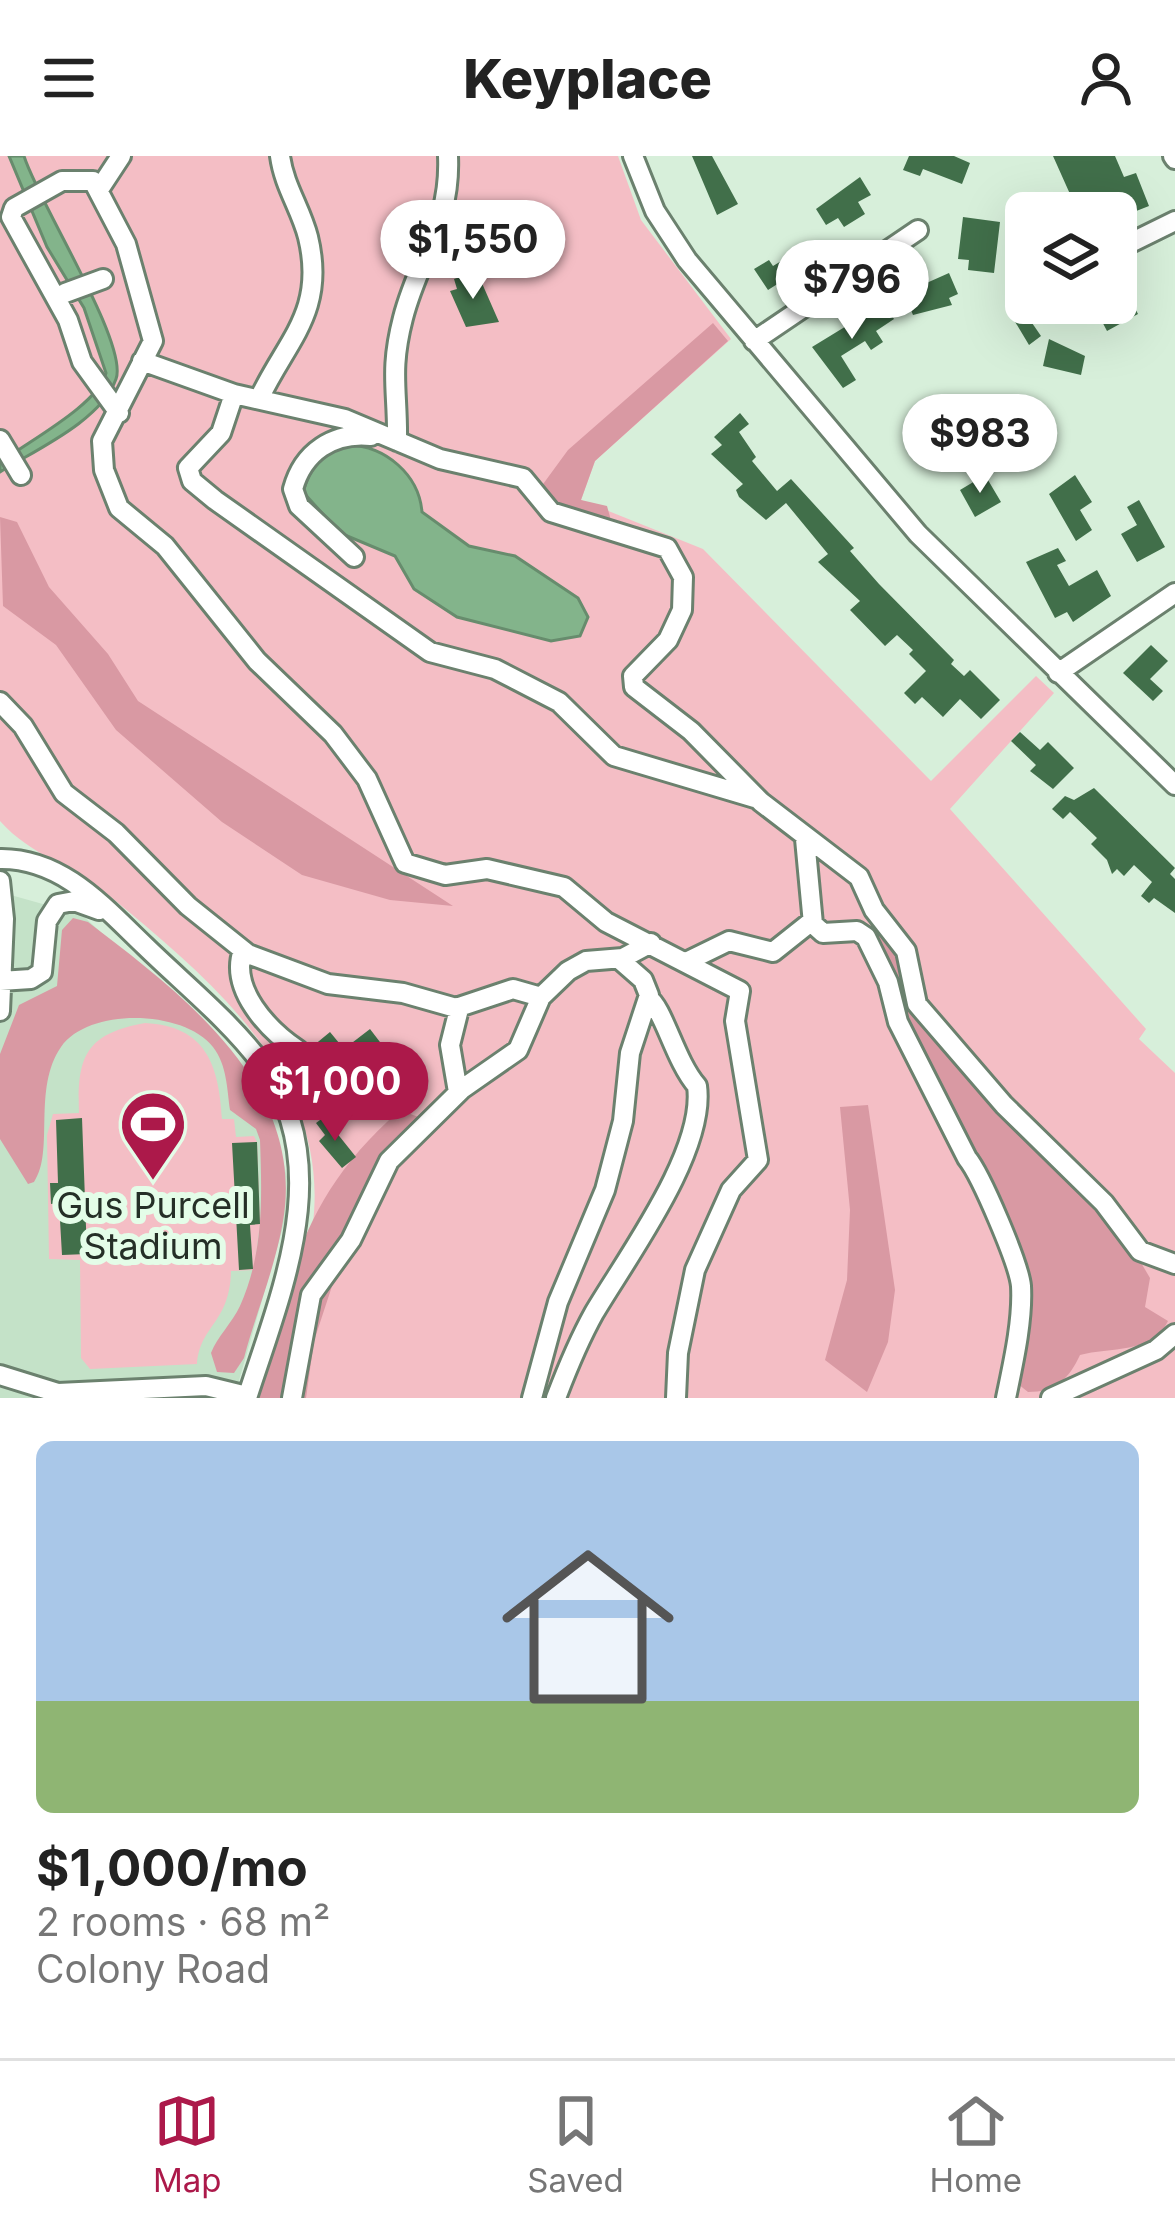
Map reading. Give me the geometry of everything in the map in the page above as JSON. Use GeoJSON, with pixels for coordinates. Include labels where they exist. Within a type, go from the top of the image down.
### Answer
{"type":"FeatureCollection","features":[{"type":"Feature","properties":{"kind":"street"},"geometry":{"type":"LineString","coordinates":[[100,188],[121,156]]}},
{"type":"Feature","properties":{"kind":"street"},"geometry":{"type":"LineString","coordinates":[[260,398],[296,337],[311,281],[307,235],[285,186],[280,156]]}},
{"type":"Feature","properties":{"kind":"street"},"geometry":{"type":"LineString","coordinates":[[397,441],[391,390],[397,340],[415,276],[447,208],[448,156]]}},
{"type":"Feature","properties":{"kind":"street"},"geometry":{"type":"LineString","coordinates":[[633,156],[668,233],[918,534],[1175,785]]}},
{"type":"Feature","properties":{"kind":"street"},"geometry":{"type":"LineString","coordinates":[[117,409],[81,360],[68,320],[11,215],[44,190],[76,179],[100,188],[131,257],[151,326],[152,345],[101,444],[119,508],[165,546],[257,662],[328,728],[367,779],[405,863],[445,875],[483,868],[563,887],[601,919],[688,961],[740,993],[735,1022],[758,1160],[731,1190],[697,1264],[679,1346],[676,1398]]}},
{"type":"Feature","properties":{"kind":"street"},"geometry":{"type":"LineString","coordinates":[[1137,240],[1175,221]]}},
{"type":"Feature","properties":{"kind":"street"},"geometry":{"type":"LineString","coordinates":[[754,341],[919,230]]}},
{"type":"Feature","properties":{"kind":"street"},"geometry":{"type":"LineString","coordinates":[[65,293],[103,279]]}},
{"type":"Feature","properties":{"kind":"street"},"geometry":{"type":"LineString","coordinates":[[142,361],[234,394],[345,419],[440,459],[523,478],[551,512],[649,539],[671,551],[684,581],[682,610],[668,640],[633,676],[633,685],[691,731],[755,797],[859,877],[871,905],[906,951],[914,1000],[959,1056],[1104,1203],[1143,1253],[1175,1264]]}},
{"type":"Feature","properties":{"kind":"street"},"geometry":{"type":"LineString","coordinates":[[234,394],[221,433],[193,459],[188,472],[215,500],[430,652],[495,669],[559,702],[614,756],[641,769],[755,797]]}},
{"type":"Feature","properties":{"kind":"street"},"geometry":{"type":"LineString","coordinates":[[355,556],[299,506],[292,489],[302,465],[325,444],[344,436],[376,435]]}},
{"type":"Feature","properties":{"kind":"street"},"geometry":{"type":"LineString","coordinates":[[0,440],[21,476]]}},
{"type":"Feature","properties":{"kind":"street"},"geometry":{"type":"LineString","coordinates":[[1058,673],[1175,593]]}},
{"type":"Feature","properties":{"kind":"street"},"geometry":{"type":"LineString","coordinates":[[0,702],[26,730],[64,793],[116,833],[188,907],[243,950],[328,985],[403,993],[459,1009],[513,989],[541,997]]}},
{"type":"Feature","properties":{"kind":"street"},"geometry":{"type":"LineString","coordinates":[[805,839],[812,921],[823,933],[857,931],[866,937],[890,987],[898,1022],[967,1158],[982,1177],[1021,1286],[1012,1396]]}},
{"type":"Feature","properties":{"kind":"street"},"geometry":{"type":"LineString","coordinates":[[0,859],[36,863],[63,877],[128,929],[254,1054],[278,1092],[292,1127],[301,1178],[298,1218],[247,1397],[213,1386],[31,1392],[0,1375]]}},
{"type":"Feature","properties":{"kind":"street"},"geometry":{"type":"LineString","coordinates":[[0,881],[4,920],[0,1010]]}},
{"type":"Feature","properties":{"kind":"street"},"geometry":{"type":"LineString","coordinates":[[0,981],[31,980],[42,972],[46,921],[63,902],[88,905],[128,929]]}},
{"type":"Feature","properties":{"kind":"street"},"geometry":{"type":"LineString","coordinates":[[688,961],[729,941],[775,951],[812,921]]}},
{"type":"Feature","properties":{"kind":"street"},"geometry":{"type":"LineString","coordinates":[[292,1398],[315,1287],[351,1240],[389,1161],[458,1092],[519,1048],[541,997],[577,964],[620,959],[651,944]]}},
{"type":"Feature","properties":{"kind":"street"},"geometry":{"type":"LineString","coordinates":[[732,985],[748,947]]}},
{"type":"Feature","properties":{"kind":"street"},"geometry":{"type":"LineString","coordinates":[[243,950],[240,969],[255,1008],[298,1050]]}},
{"type":"Feature","properties":{"kind":"street"},"geometry":{"type":"LineString","coordinates":[[532,1398],[563,1286],[603,1196],[623,1120],[630,1054],[648,998],[646,984],[620,959]]}},
{"type":"Feature","properties":{"kind":"street"},"geometry":{"type":"LineString","coordinates":[[556,1398],[593,1315],[671,1186],[697,1104],[697,1086],[670,1048],[659,1006],[648,998]]}},
{"type":"Feature","properties":{"kind":"street"},"geometry":{"type":"LineString","coordinates":[[458,1092],[450,1041],[459,1009]]}},
{"type":"Feature","properties":{"kind":"street"},"geometry":{"type":"LineString","coordinates":[[454,1064],[481,1073]]}},
{"type":"Feature","properties":{"kind":"street"},"geometry":{"type":"LineString","coordinates":[[1051,1398],[1145,1355],[1175,1334]]}},
{"type":"Feature","properties":{"kind":"shaded area"},"geometry":{"type":"Polygon","coordinates":[[[0,156],[618,156],[641,220],[731,339],[595,461],[581,500],[703,549],[931,781],[1036,676],[1054,693],[950,809],[1146,1029],[1139,1039],[1175,1073],[1175,1398],[262,1398],[298,1289],[313,1223],[313,1171],[303,1123],[284,1079],[257,1038],[188,964],[98,888],[26,844],[0,821],[0,156]]]}},
{"type":"Feature","properties":{"kind":"shaded area"},"geometry":{"type":"Polygon","coordinates":[[[9,156],[24,156],[96,305],[116,361],[116,379],[82,421],[0,472],[0,463],[90,398],[106,373],[84,308],[47,247],[9,156]]]}},
{"type":"Feature","properties":{"kind":"shaded area"},"geometry":{"type":"Polygon","coordinates":[[[713,323],[728,341],[595,461],[581,500],[607,506],[612,524],[547,504],[538,491],[568,450],[713,323]]]}},
{"type":"Feature","properties":{"kind":"shaded area"},"geometry":{"type":"Polygon","coordinates":[[[348,445],[375,451],[398,465],[415,486],[422,512],[469,546],[515,556],[578,598],[588,617],[580,636],[551,641],[457,617],[414,589],[395,556],[340,533],[303,492],[319,462],[348,445]]]}},
{"type":"Feature","properties":{"kind":"shaded area"},"geometry":{"type":"Polygon","coordinates":[[[0,517],[17,522],[49,587],[108,654],[138,701],[453,906],[390,900],[302,875],[222,822],[116,730],[56,645],[3,606],[0,517]]]}},
{"type":"Feature","properties":{"kind":"shaded area"},"geometry":{"type":"Polygon","coordinates":[[[0,892],[82,915],[232,1052],[269,1104],[288,1181],[287,1213],[234,1398],[0,1398],[0,892]]]}},
{"type":"Feature","properties":{"kind":"shaded area"},"geometry":{"type":"Polygon","coordinates":[[[73,918],[88,922],[193,1008],[251,1078],[272,1118],[284,1160],[285,1206],[244,1358],[234,1373],[217,1372],[211,1353],[240,1306],[254,1265],[261,1204],[260,1140],[256,1129],[230,1110],[224,1069],[213,1047],[199,1035],[160,1020],[137,1018],[92,1025],[74,1034],[52,1064],[43,1154],[34,1182],[28,1184],[0,1139],[0,1054],[19,1005],[57,986],[62,930],[73,918]]]}},
{"type":"Feature","properties":{"kind":"shaded area"},"geometry":{"type":"Polygon","coordinates":[[[882,928],[898,946],[908,987],[1140,1261],[1150,1278],[1145,1307],[1168,1321],[1152,1339],[1080,1355],[1066,1377],[1046,1390],[1028,1392],[1018,1384],[1015,1364],[1024,1289],[907,1032],[872,937],[882,928]]]}},
{"type":"Feature","properties":{"kind":"shaded area","name":"Gus Purcell Stadium"},"geometry":{"type":"Polygon","coordinates":[[[145,1023],[166,1026],[195,1040],[212,1066],[222,1119],[234,1119],[236,1137],[254,1136],[257,1142],[260,1224],[254,1270],[231,1271],[226,1302],[203,1340],[197,1364],[90,1369],[81,1358],[80,1260],[49,1259],[47,1135],[53,1114],[79,1113],[80,1077],[89,1051],[109,1034],[145,1023]]]}},
{"type":"Feature","properties":{"kind":"shaded area"},"geometry":{"type":"Polygon","coordinates":[[[868,1105],[895,1290],[888,1342],[867,1392],[825,1360],[847,1280],[850,1210],[840,1107],[868,1105]]]}},
{"type":"Feature","properties":{"kind":"shaded area"},"geometry":{"type":"Polygon","coordinates":[[[400,1110],[421,1118],[325,1263],[334,1280],[314,1341],[306,1398],[256,1398],[291,1276],[320,1208],[366,1143],[400,1110]]]}},
{"type":"Feature","properties":{"kind":"building"},"geometry":{"type":"Polygon","coordinates":[[[692,156],[712,156],[738,204],[717,215],[692,156]]]}},
{"type":"Feature","properties":{"kind":"building"},"geometry":{"type":"Polygon","coordinates":[[[909,156],[954,156],[970,163],[962,184],[923,169],[920,176],[903,170],[909,156]]]}},
{"type":"Feature","properties":{"kind":"building"},"geometry":{"type":"Polygon","coordinates":[[[1053,156],[1115,156],[1124,177],[1136,173],[1149,206],[1137,211],[1137,192],[1069,192],[1053,156]]]}},
{"type":"Feature","properties":{"kind":"building"},"geometry":{"type":"Polygon","coordinates":[[[860,177],[871,195],[858,202],[865,214],[844,227],[838,218],[826,225],[816,209],[860,177]]]}},
{"type":"Feature","properties":{"kind":"building"},"geometry":{"type":"Polygon","coordinates":[[[963,217],[1000,222],[994,273],[968,270],[969,260],[958,259],[963,217]]]}},
{"type":"Feature","properties":{"kind":"building"},"geometry":{"type":"Polygon","coordinates":[[[803,248],[812,262],[768,290],[754,269],[769,260],[773,266],[803,248]]]}},
{"type":"Feature","properties":{"kind":"building"},"geometry":{"type":"Polygon","coordinates":[[[472,273],[475,283],[481,281],[499,322],[466,327],[450,291],[457,289],[454,279],[472,273]]]}},
{"type":"Feature","properties":{"kind":"building"},"geometry":{"type":"Polygon","coordinates":[[[949,273],[958,294],[949,298],[952,305],[913,315],[904,293],[949,273]]]}},
{"type":"Feature","properties":{"kind":"building"},"geometry":{"type":"Polygon","coordinates":[[[884,303],[894,319],[876,331],[883,342],[871,350],[865,341],[841,356],[856,380],[843,388],[812,347],[884,303]]]}},
{"type":"Feature","properties":{"kind":"building"},"geometry":{"type":"Polygon","coordinates":[[[1016,324],[1033,324],[1041,336],[1029,345],[1016,324]]]}},
{"type":"Feature","properties":{"kind":"building"},"geometry":{"type":"Polygon","coordinates":[[[1049,339],[1085,356],[1081,375],[1043,366],[1049,339]]]}},
{"type":"Feature","properties":{"kind":"building"},"geometry":{"type":"Polygon","coordinates":[[[740,413],[749,424],[739,432],[756,457],[752,461],[777,491],[791,479],[854,548],[850,551],[879,584],[954,660],[951,664],[964,676],[970,670],[1000,700],[981,719],[960,699],[943,717],[922,697],[915,704],[904,693],[926,671],[909,654],[913,650],[897,635],[885,646],[850,610],[860,601],[818,562],[828,554],[786,503],[766,520],[739,497],[736,490],[743,484],[711,454],[722,445],[714,437],[740,413]]]}},
{"type":"Feature","properties":{"kind":"building"},"geometry":{"type":"Polygon","coordinates":[[[942,427],[958,456],[938,467],[922,438],[942,427]]]}},
{"type":"Feature","properties":{"kind":"building"},"geometry":{"type":"Polygon","coordinates":[[[985,475],[1001,502],[975,517],[960,490],[985,475]]]}},
{"type":"Feature","properties":{"kind":"building"},"geometry":{"type":"Polygon","coordinates":[[[1075,475],[1092,502],[1080,510],[1092,530],[1076,541],[1049,494],[1075,475]]]}},
{"type":"Feature","properties":{"kind":"building"},"geometry":{"type":"Polygon","coordinates":[[[1139,500],[1165,547],[1137,562],[1121,534],[1137,525],[1127,507],[1139,500]]]}},
{"type":"Feature","properties":{"kind":"building"},"geometry":{"type":"Polygon","coordinates":[[[1058,548],[1066,561],[1057,565],[1069,586],[1097,570],[1111,596],[1073,622],[1067,612],[1055,618],[1026,562],[1058,548]]]}},
{"type":"Feature","properties":{"kind":"building"},"geometry":{"type":"Polygon","coordinates":[[[1151,645],[1168,661],[1150,679],[1163,691],[1153,701],[1123,673],[1151,645]]]}},
{"type":"Feature","properties":{"kind":"building"},"geometry":{"type":"Polygon","coordinates":[[[1020,732],[1040,750],[1048,742],[1074,768],[1053,789],[1030,771],[1036,765],[1011,741],[1020,732]]]}},
{"type":"Feature","properties":{"kind":"building"},"geometry":{"type":"Polygon","coordinates":[[[1094,788],[1175,868],[1170,874],[1175,879],[1175,913],[1154,898],[1149,903],[1141,896],[1152,882],[1134,865],[1124,876],[1117,869],[1112,874],[1107,860],[1091,844],[1097,838],[1070,812],[1063,819],[1052,809],[1065,796],[1074,800],[1094,788]]]}},
{"type":"Feature","properties":{"kind":"building"},"geometry":{"type":"Polygon","coordinates":[[[370,1029],[383,1046],[357,1067],[385,1101],[367,1115],[313,1046],[330,1032],[344,1049],[370,1029]]]}},
{"type":"Feature","properties":{"kind":"building"},"geometry":{"type":"Polygon","coordinates":[[[324,1117],[356,1157],[342,1168],[319,1141],[325,1135],[316,1123],[324,1117]]]}},
{"type":"Feature","properties":{"kind":"building"},"geometry":{"type":"Polygon","coordinates":[[[82,1118],[87,1254],[62,1255],[59,1203],[51,1204],[50,1183],[58,1183],[56,1120],[82,1118]]]}},
{"type":"Feature","properties":{"kind":"building"},"geometry":{"type":"Polygon","coordinates":[[[257,1142],[260,1224],[250,1225],[253,1269],[239,1270],[232,1143],[257,1142]]]}},
{"type":"Feature","properties":{"kind":"place","name":"Gus Purcell Stadium"},"geometry":{"type":"Point","coordinates":[153,1183]}}]}
